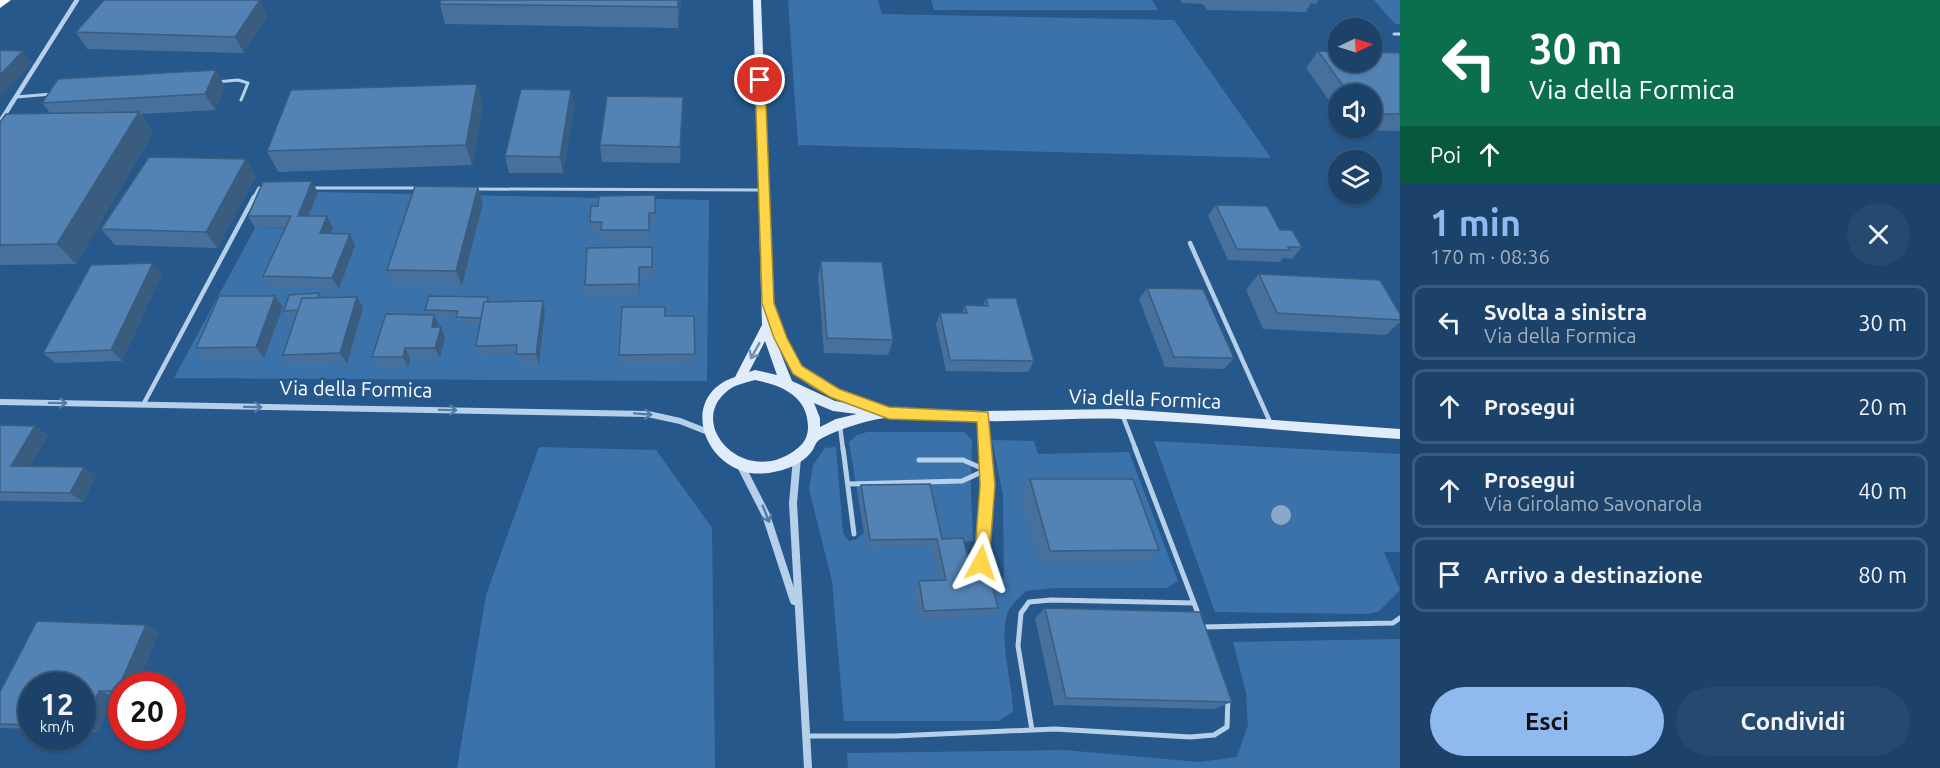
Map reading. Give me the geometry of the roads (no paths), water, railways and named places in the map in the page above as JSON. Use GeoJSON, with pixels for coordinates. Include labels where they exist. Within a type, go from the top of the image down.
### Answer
{"type":"FeatureCollection","features":[{"type":"Feature","properties":{"kind":"highway"},"geometry":{"type":"LineString","coordinates":[[0,4],[4,0]]}},
{"type":"Feature","properties":{"kind":"street"},"geometry":{"type":"LineString","coordinates":[[0,122],[77,0]]}},
{"type":"Feature","properties":{"kind":"street"},"geometry":{"type":"LineString","coordinates":[[757,0],[768,324],[772,348],[786,381]]}},
{"type":"Feature","properties":{"kind":"street"},"geometry":{"type":"LineString","coordinates":[[768,303],[780,338],[797,370],[835,393],[889,413]]}},
{"type":"Feature","properties":{"kind":"street"},"geometry":{"type":"LineString","coordinates":[[740,378],[768,324]]}},
{"type":"Feature","properties":{"kind":"street"},"geometry":{"type":"LineString","coordinates":[[755,375],[771,376],[786,381],[799,390],[814,412],[815,425],[807,448],[785,463],[770,467],[739,463],[726,455],[715,444],[708,432],[706,418],[709,405],[716,393],[727,384],[740,378],[755,375]]}},
{"type":"Feature","properties":{"kind":"street","name":"Via della Formica"},"geometry":{"type":"LineString","coordinates":[[799,390],[833,406],[889,413],[983,416],[1122,414],[1400,434]]}},
{"type":"Feature","properties":{"kind":"street","name":"Via della Formica"},"geometry":{"type":"LineString","coordinates":[[0,402],[648,414],[680,421],[708,432]]}},
{"type":"Feature","properties":{"kind":"street","name":"Via della Formica"},"geometry":{"type":"LineString","coordinates":[[812,438],[840,423],[889,413]]}},
{"type":"Feature","properties":{"kind":"street"},"geometry":{"type":"LineString","coordinates":[[798,456],[792,481],[791,501],[795,523],[797,610],[808,768]]}},
{"type":"Feature","properties":{"kind":"street"},"geometry":{"type":"LineString","coordinates":[[739,463],[757,491],[766,513],[797,610]]}},
{"type":"Feature","properties":{"kind":"lane"},"geometry":{"type":"LineString","coordinates":[[1394,34],[1400,34]]}},
{"type":"Feature","properties":{"kind":"lane"},"geometry":{"type":"LineString","coordinates":[[215,82],[238,80],[248,83],[241,100]]}},
{"type":"Feature","properties":{"kind":"lane"},"geometry":{"type":"LineString","coordinates":[[16,97],[53,94]]}},
{"type":"Feature","properties":{"kind":"lane"},"geometry":{"type":"LineString","coordinates":[[143,405],[260,188],[271,188]]}},
{"type":"Feature","properties":{"kind":"lane"},"geometry":{"type":"LineString","coordinates":[[306,188],[424,188]]}},
{"type":"Feature","properties":{"kind":"lane"},"geometry":{"type":"LineString","coordinates":[[471,189],[764,190]]}},
{"type":"Feature","properties":{"kind":"lane"},"geometry":{"type":"LineString","coordinates":[[1190,243],[1271,425]]}},
{"type":"Feature","properties":{"kind":"lane"},"geometry":{"type":"LineString","coordinates":[[1122,414],[1207,637]]}},
{"type":"Feature","properties":{"kind":"lane"},"geometry":{"type":"LineString","coordinates":[[981,563],[987,485],[983,416]]}},
{"type":"Feature","properties":{"kind":"lane"},"geometry":{"type":"LineString","coordinates":[[840,423],[854,534]]}},
{"type":"Feature","properties":{"kind":"lane"},"geometry":{"type":"LineString","coordinates":[[919,460],[975,461],[986,470]]}},
{"type":"Feature","properties":{"kind":"lane"},"geometry":{"type":"LineString","coordinates":[[848,484],[962,481],[986,470]]}},
{"type":"Feature","properties":{"kind":"lane"},"geometry":{"type":"LineString","coordinates":[[1032,730],[1018,646],[1021,613],[1029,602],[1051,600],[1194,603]]}},
{"type":"Feature","properties":{"kind":"lane"},"geometry":{"type":"LineString","coordinates":[[1203,627],[1393,623],[1400,618]]}},
{"type":"Feature","properties":{"kind":"lane"},"geometry":{"type":"LineString","coordinates":[[806,736],[895,736],[1055,729],[1190,737],[1214,735],[1227,727],[1229,708],[1226,687]]}}]}
